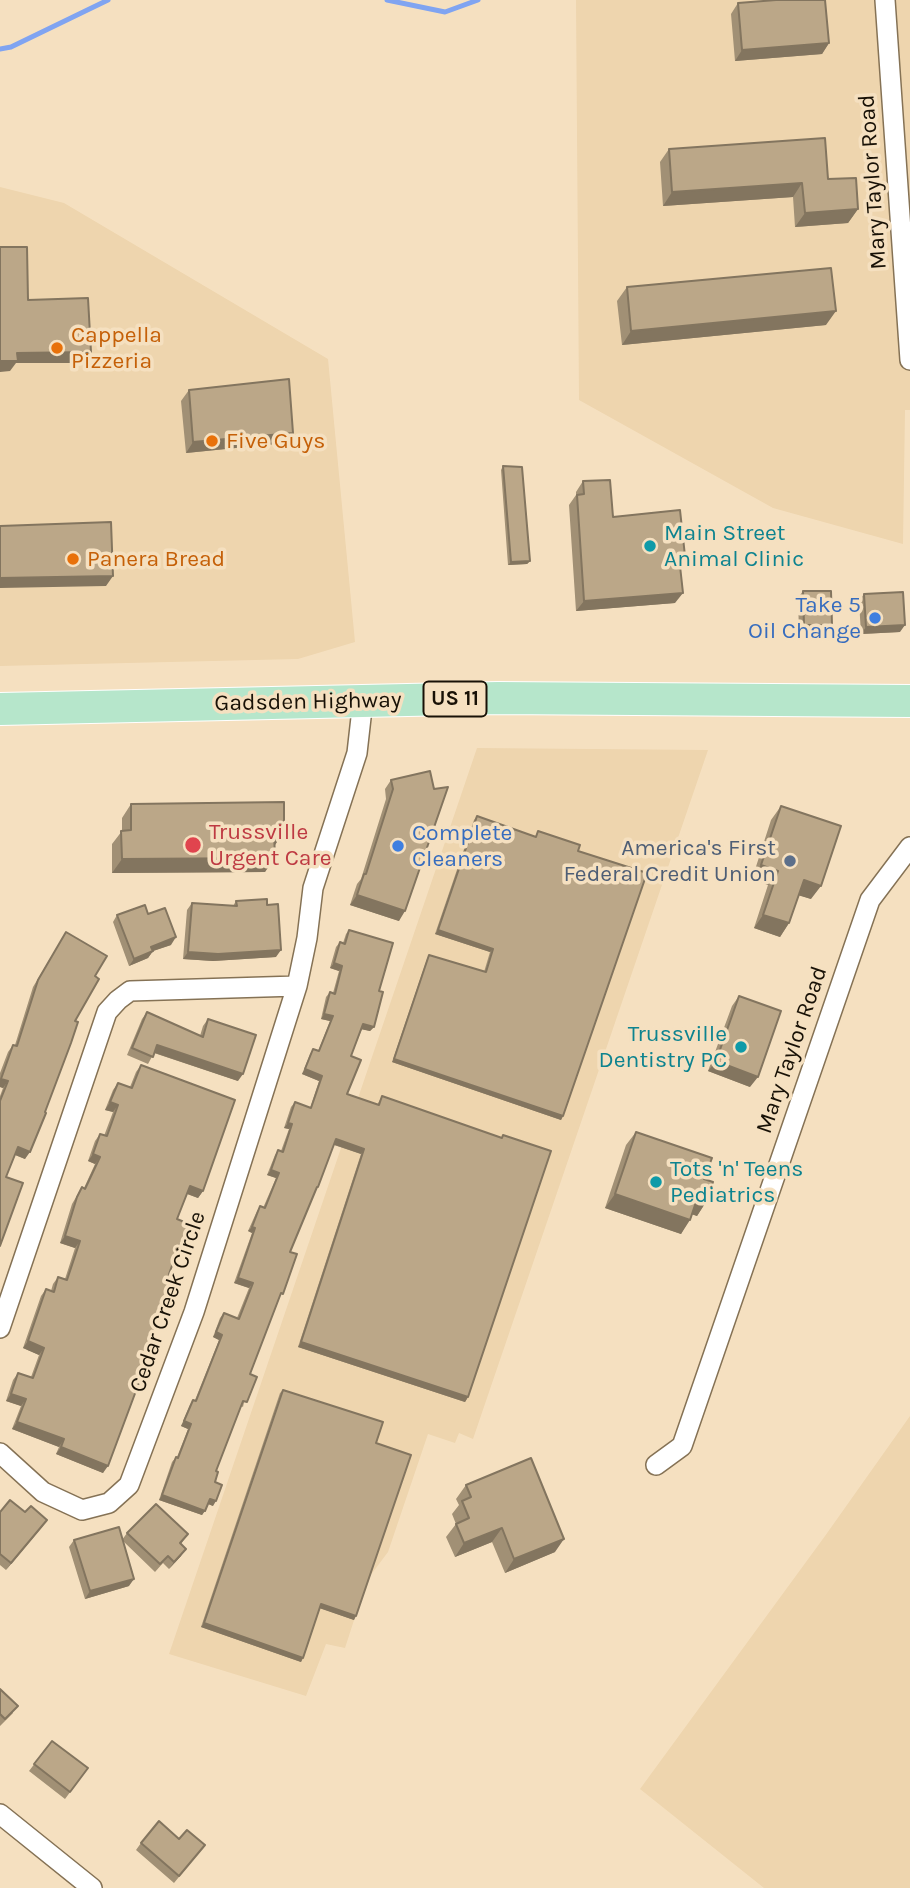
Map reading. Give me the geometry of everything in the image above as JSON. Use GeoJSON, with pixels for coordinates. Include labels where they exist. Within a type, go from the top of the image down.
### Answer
{"type":"FeatureCollection","features":[{"type":"Feature","properties":{"kind":"main road","name":"Gadsden Highway"},"geometry":{"type":"LineString","coordinates":[[0,709],[498,698],[910,701]]}},
{"type":"Feature","properties":{"kind":"street","name":"Mary Taylor Road"},"geometry":{"type":"LineString","coordinates":[[885,0],[910,360]]}},
{"type":"Feature","properties":{"kind":"street","name":"Cedar Creek Circle"},"geometry":{"type":"LineString","coordinates":[[0,1453],[43,1492],[82,1510],[109,1503],[128,1485],[194,1312],[297,986],[307,938],[313,888],[357,753],[363,700]]}},
{"type":"Feature","properties":{"kind":"street","name":"Mary Taylor Road"},"geometry":{"type":"LineString","coordinates":[[656,1465],[682,1446],[870,900],[910,847]]}},
{"type":"Feature","properties":{"kind":"street"},"geometry":{"type":"LineString","coordinates":[[0,1328],[107,1012],[130,991],[297,986]]}},
{"type":"Feature","properties":{"kind":"street"},"geometry":{"type":"LineString","coordinates":[[0,1814],[92,1888]]}},
{"type":"Feature","properties":{"kind":"shaded area"},"geometry":{"type":"Polygon","coordinates":[[[576,0],[910,0],[910,410],[905,410],[903,544],[773,508],[579,400],[576,0]]]}},
{"type":"Feature","properties":{"kind":"shaded area"},"geometry":{"type":"Polygon","coordinates":[[[0,187],[64,203],[328,359],[355,642],[298,659],[0,666],[0,187]]]}},
{"type":"Feature","properties":{"kind":"shaded area"},"geometry":{"type":"Polygon","coordinates":[[[477,748],[708,750],[473,1439],[459,1433],[455,1443],[428,1434],[388,1552],[367,1580],[345,1648],[326,1644],[306,1696],[169,1654],[477,748]]]}},
{"type":"Feature","properties":{"kind":"shaded area"},"geometry":{"type":"Polygon","coordinates":[[[910,1416],[910,1888],[764,1888],[640,1789],[910,1416]]]}},
{"type":"Feature","properties":{"kind":"building"},"geometry":{"type":"Polygon","coordinates":[[[825,0],[829,43],[742,50],[738,3],[825,0]]]}},
{"type":"Feature","properties":{"kind":"building"},"geometry":{"type":"Polygon","coordinates":[[[825,138],[828,179],[856,178],[858,209],[805,213],[802,183],[672,192],[669,149],[825,138]]]}},
{"type":"Feature","properties":{"kind":"building"},"geometry":{"type":"Polygon","coordinates":[[[0,247],[27,247],[28,300],[88,298],[91,352],[17,353],[18,361],[0,361],[0,247]]]}},
{"type":"Feature","properties":{"kind":"building"},"geometry":{"type":"Polygon","coordinates":[[[831,268],[836,311],[631,331],[627,287],[831,268]]]}},
{"type":"Feature","properties":{"kind":"building"},"geometry":{"type":"Polygon","coordinates":[[[289,379],[293,433],[193,442],[189,390],[289,379]]]}},
{"type":"Feature","properties":{"kind":"building"},"geometry":{"type":"Polygon","coordinates":[[[503,466],[522,467],[530,561],[511,562],[503,466]]]}},
{"type":"Feature","properties":{"kind":"building"},"geometry":{"type":"Polygon","coordinates":[[[610,480],[613,517],[680,510],[685,556],[679,557],[683,593],[584,601],[577,495],[584,494],[583,481],[610,480]]]}},
{"type":"Feature","properties":{"kind":"building"},"geometry":{"type":"Polygon","coordinates":[[[111,522],[113,576],[0,578],[0,526],[111,522]]]}},
{"type":"Feature","properties":{"kind":"building"},"geometry":{"type":"Polygon","coordinates":[[[803,591],[831,591],[832,625],[804,625],[803,591]]]}},
{"type":"Feature","properties":{"kind":"building"},"geometry":{"type":"Polygon","coordinates":[[[903,592],[905,625],[866,627],[864,594],[903,592]]]}},
{"type":"Feature","properties":{"kind":"building","name":"Complete Cleaners"},"geometry":{"type":"Polygon","coordinates":[[[430,771],[434,789],[448,787],[405,911],[357,895],[393,789],[391,780],[430,771]]]}},
{"type":"Feature","properties":{"kind":"building","name":"Trussville Urgent Care"},"geometry":{"type":"Polygon","coordinates":[[[284,802],[284,832],[274,832],[275,858],[122,859],[121,831],[131,830],[131,804],[284,802]]]}},
{"type":"Feature","properties":{"kind":"building"},"geometry":{"type":"Polygon","coordinates":[[[781,806],[841,826],[821,886],[804,880],[789,923],[763,915],[778,871],[761,865],[781,806]]]}},
{"type":"Feature","properties":{"kind":"building"},"geometry":{"type":"Polygon","coordinates":[[[477,816],[536,837],[538,831],[580,845],[578,851],[647,873],[563,1116],[394,1059],[429,955],[486,972],[493,949],[438,930],[477,816]]]}},
{"type":"Feature","properties":{"kind":"building"},"geometry":{"type":"Polygon","coordinates":[[[267,899],[267,905],[278,904],[281,950],[218,954],[188,952],[192,903],[237,906],[236,901],[267,899]]]}},
{"type":"Feature","properties":{"kind":"building"},"geometry":{"type":"Polygon","coordinates":[[[145,905],[148,914],[165,908],[176,937],[151,947],[153,951],[134,959],[117,915],[145,905]]]}},
{"type":"Feature","properties":{"kind":"building"},"geometry":{"type":"Polygon","coordinates":[[[349,930],[393,943],[379,991],[383,992],[374,1027],[363,1024],[351,1056],[361,1060],[347,1094],[379,1105],[382,1096],[502,1138],[503,1135],[551,1151],[468,1397],[301,1342],[364,1149],[336,1139],[290,1252],[297,1254],[250,1374],[257,1377],[247,1402],[243,1401],[216,1471],[215,1482],[222,1485],[216,1501],[210,1499],[205,1511],[162,1495],[191,1424],[184,1421],[193,1400],[196,1401],[222,1335],[216,1332],[224,1313],[239,1319],[253,1283],[238,1278],[260,1206],[265,1208],[279,1173],[271,1170],[278,1150],[283,1152],[292,1124],[288,1123],[295,1102],[311,1108],[322,1076],[305,1069],[313,1049],[319,1051],[333,1016],[324,1014],[330,992],[335,994],[342,966],[334,963],[340,942],[345,944],[349,930]]]}},
{"type":"Feature","properties":{"kind":"building"},"geometry":{"type":"Polygon","coordinates":[[[66,932],[107,956],[95,976],[99,979],[75,1021],[78,1022],[71,1043],[30,1152],[18,1147],[6,1177],[23,1183],[0,1246],[0,1101],[8,1081],[1,1079],[13,1045],[17,1046],[38,980],[66,932]]]}},
{"type":"Feature","properties":{"kind":"building","name":"Trussville Dentistry PC"},"geometry":{"type":"Polygon","coordinates":[[[739,996],[781,1011],[758,1077],[716,1061],[739,996]]]}},
{"type":"Feature","properties":{"kind":"building"},"geometry":{"type":"Polygon","coordinates":[[[147,1012],[203,1037],[208,1019],[256,1035],[243,1074],[157,1045],[153,1057],[132,1048],[147,1012]]]}},
{"type":"Feature","properties":{"kind":"building"},"geometry":{"type":"Polygon","coordinates":[[[141,1065],[235,1100],[203,1191],[190,1186],[177,1219],[194,1226],[186,1246],[180,1244],[169,1274],[176,1277],[168,1299],[164,1298],[143,1362],[146,1364],[108,1466],[61,1447],[64,1439],[17,1422],[26,1399],[11,1394],[18,1373],[33,1378],[44,1348],[28,1341],[46,1289],[54,1292],[58,1277],[67,1280],[80,1241],[65,1236],[77,1197],[82,1187],[85,1189],[100,1157],[93,1154],[100,1134],[107,1136],[118,1105],[110,1102],[118,1083],[132,1088],[141,1065]]]}},
{"type":"Feature","properties":{"kind":"building","name":"Tots 'n' Teens Pediatrics"},"geometry":{"type":"Polygon","coordinates":[[[636,1132],[712,1158],[704,1179],[713,1182],[706,1202],[697,1199],[690,1220],[615,1194],[636,1132]]]}},
{"type":"Feature","properties":{"kind":"building"},"geometry":{"type":"Polygon","coordinates":[[[283,1390],[383,1422],[376,1443],[411,1455],[356,1616],[321,1604],[303,1658],[204,1623],[283,1390]]]}},
{"type":"Feature","properties":{"kind":"building"},"geometry":{"type":"Polygon","coordinates":[[[531,1458],[564,1539],[514,1559],[502,1528],[464,1543],[456,1524],[469,1518],[462,1501],[471,1497],[466,1485],[531,1458]]]}},
{"type":"Feature","properties":{"kind":"building"},"geometry":{"type":"Polygon","coordinates":[[[10,1500],[25,1512],[31,1506],[47,1520],[11,1563],[0,1554],[0,1512],[10,1500]]]}},
{"type":"Feature","properties":{"kind":"building"},"geometry":{"type":"Polygon","coordinates":[[[156,1504],[188,1534],[180,1543],[186,1549],[174,1562],[168,1556],[160,1564],[127,1533],[156,1504]]]}},
{"type":"Feature","properties":{"kind":"building"},"geometry":{"type":"Polygon","coordinates":[[[119,1527],[134,1579],[90,1591],[74,1540],[119,1527]]]}},
{"type":"Feature","properties":{"kind":"building"},"geometry":{"type":"Polygon","coordinates":[[[0,1689],[18,1706],[5,1719],[0,1714],[0,1689]]]}},
{"type":"Feature","properties":{"kind":"building"},"geometry":{"type":"Polygon","coordinates":[[[52,1741],[88,1768],[70,1792],[34,1764],[52,1741]]]}},
{"type":"Feature","properties":{"kind":"building"},"geometry":{"type":"Polygon","coordinates":[[[159,1821],[179,1839],[187,1830],[205,1845],[179,1876],[141,1843],[159,1821]]]}},
{"type":"Feature","properties":{"kind":"waterway"},"geometry":{"type":"LineString","coordinates":[[0,49],[11,47],[108,0]]}},
{"type":"Feature","properties":{"kind":"waterway"},"geometry":{"type":"LineString","coordinates":[[387,0],[445,12],[478,0]]}},
{"type":"Feature","properties":{"kind":"place","name":"Cappella Pizzeria"},"geometry":{"type":"Point","coordinates":[57,348]}},
{"type":"Feature","properties":{"kind":"place","name":"Five Guys"},"geometry":{"type":"Point","coordinates":[212,441]}},
{"type":"Feature","properties":{"kind":"place","name":"Main Street Animal Clinic"},"geometry":{"type":"Point","coordinates":[650,546]}},
{"type":"Feature","properties":{"kind":"place","name":"Panera Bread"},"geometry":{"type":"Point","coordinates":[73,559]}},
{"type":"Feature","properties":{"kind":"place","name":"Take 5 Oil Change"},"geometry":{"type":"Point","coordinates":[875,618]}},
{"type":"Feature","properties":{"kind":"place","name":"Trussville Urgent Care"},"geometry":{"type":"Point","coordinates":[193,845]}},
{"type":"Feature","properties":{"kind":"place","name":"Complete Cleaners"},"geometry":{"type":"Point","coordinates":[398,846]}},
{"type":"Feature","properties":{"kind":"place","name":"America's First Federal Credit Union"},"geometry":{"type":"Point","coordinates":[790,861]}},
{"type":"Feature","properties":{"kind":"place","name":"Trussville Dentistry PC"},"geometry":{"type":"Point","coordinates":[741,1047]}},
{"type":"Feature","properties":{"kind":"place","name":"Tots 'n' Teens Pediatrics"},"geometry":{"type":"Point","coordinates":[656,1182]}}]}
